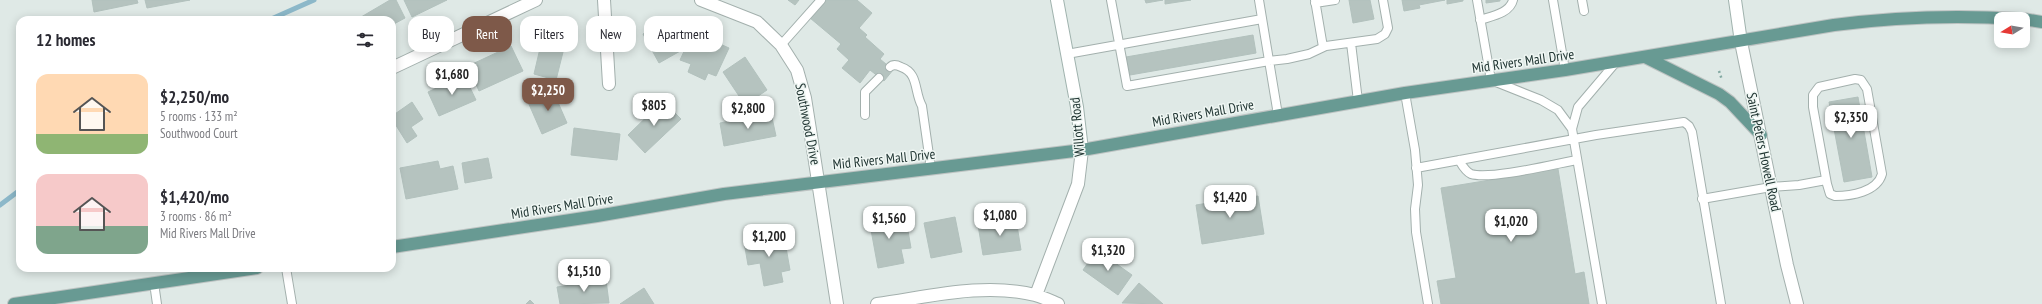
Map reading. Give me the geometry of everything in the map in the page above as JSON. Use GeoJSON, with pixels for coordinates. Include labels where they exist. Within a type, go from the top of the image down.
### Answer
{"type":"FeatureCollection","features":[{"type":"Feature","properties":{"kind":"main road","name":"Mid Rivers Mall Drive"},"geometry":{"type":"LineString","coordinates":[[396,246],[597,216],[724,194],[818,181],[931,169],[1082,150],[1405,93],[1617,62],[1834,26],[1905,18],[1944,16],[1994,18]]}},
{"type":"Feature","properties":{"kind":"main road"},"geometry":{"type":"LineString","coordinates":[[2030,20],[2042,22]]}},
{"type":"Feature","properties":{"kind":"main road"},"geometry":{"type":"LineString","coordinates":[[1645,57],[1719,94],[1730,102],[1761,135]]}},
{"type":"Feature","properties":{"kind":"main road"},"geometry":{"type":"LineString","coordinates":[[14,304],[230,272]]}},
{"type":"Feature","properties":{"kind":"street"},"geometry":{"type":"LineString","coordinates":[[396,66],[536,0]]}},
{"type":"Feature","properties":{"kind":"street"},"geometry":{"type":"LineString","coordinates":[[604,0],[609,84]]}},
{"type":"Feature","properties":{"kind":"street","name":"Southwood Drive"},"geometry":{"type":"LineString","coordinates":[[701,0],[757,22],[781,45],[797,70],[805,98],[837,304]]}},
{"type":"Feature","properties":{"kind":"street","name":"Willott Road"},"geometry":{"type":"LineString","coordinates":[[1036,295],[1078,184],[1082,150],[1077,107],[1057,0]]}},
{"type":"Feature","properties":{"kind":"street","name":"Saint Peters Howell Road"},"geometry":{"type":"LineString","coordinates":[[1735,0],[1741,42],[1797,304]]}},
{"type":"Feature","properties":{"kind":"street"},"geometry":{"type":"LineString","coordinates":[[877,304],[984,290],[1010,290],[1036,295],[1058,304]]}},
{"type":"Feature","properties":{"kind":"lane"},"geometry":{"type":"LineString","coordinates":[[781,45],[821,0]]}},
{"type":"Feature","properties":{"kind":"lane"},"geometry":{"type":"LineString","coordinates":[[1111,0],[1127,86],[1269,61],[1287,60],[1309,54],[1323,47],[1377,39],[1385,34],[1388,28],[1383,0]]}},
{"type":"Feature","properties":{"kind":"lane"},"geometry":{"type":"LineString","coordinates":[[1259,0],[1278,115]]}},
{"type":"Feature","properties":{"kind":"lane"},"geometry":{"type":"LineString","coordinates":[[1323,47],[1315,1],[1335,0]]}},
{"type":"Feature","properties":{"kind":"lane"},"geometry":{"type":"LineString","coordinates":[[1477,0],[1491,80],[1541,100],[1558,110],[1572,128]]}},
{"type":"Feature","properties":{"kind":"lane"},"geometry":{"type":"LineString","coordinates":[[1480,20],[1504,12],[1511,6],[1513,0]]}},
{"type":"Feature","properties":{"kind":"lane"},"geometry":{"type":"LineString","coordinates":[[1553,0],[1565,70]]}},
{"type":"Feature","properties":{"kind":"lane"},"geometry":{"type":"LineString","coordinates":[[1582,0],[1584,11]]}},
{"type":"Feature","properties":{"kind":"lane"},"geometry":{"type":"LineString","coordinates":[[1067,54],[1262,19]]}},
{"type":"Feature","properties":{"kind":"lane"},"geometry":{"type":"LineString","coordinates":[[1351,43],[1358,101]]}},
{"type":"Feature","properties":{"kind":"lane"},"geometry":{"type":"LineString","coordinates":[[1602,304],[1572,128],[1578,107],[1617,62]]}},
{"type":"Feature","properties":{"kind":"lane"},"geometry":{"type":"LineString","coordinates":[[890,67],[898,65],[911,72],[915,80],[918,99],[922,106],[931,169]]}},
{"type":"Feature","properties":{"kind":"lane"},"geometry":{"type":"LineString","coordinates":[[865,115],[865,92],[879,78]]}},
{"type":"Feature","properties":{"kind":"lane"},"geometry":{"type":"LineString","coordinates":[[1855,79],[1861,80],[1867,89],[1882,174],[1880,180],[1877,185],[1871,189],[1840,196],[1830,194],[1826,180],[1813,107],[1813,95],[1819,87],[1855,79]]}},
{"type":"Feature","properties":{"kind":"lane"},"geometry":{"type":"LineString","coordinates":[[1405,93],[1418,185],[1414,209],[1416,232],[1428,304]]}},
{"type":"Feature","properties":{"kind":"lane"},"geometry":{"type":"LineString","coordinates":[[1416,168],[1574,139],[1684,122],[1689,126],[1692,132],[1702,199],[1721,304]]}},
{"type":"Feature","properties":{"kind":"lane"},"geometry":{"type":"LineString","coordinates":[[1460,160],[1470,173],[1490,175],[1577,160]]}},
{"type":"Feature","properties":{"kind":"lane"},"geometry":{"type":"LineString","coordinates":[[1702,199],[1771,187],[1799,185],[1826,180]]}},
{"type":"Feature","properties":{"kind":"lane"},"geometry":{"type":"LineString","coordinates":[[287,272],[292,304]]}},
{"type":"Feature","properties":{"kind":"lane"},"geometry":{"type":"LineString","coordinates":[[154,283],[157,304]]}},
{"type":"Feature","properties":{"kind":"building"},"geometry":{"type":"Polygon","coordinates":[[[92,0],[137,0],[138,3],[94,12],[92,0]]]}},
{"type":"Feature","properties":{"kind":"building"},"geometry":{"type":"Polygon","coordinates":[[[145,0],[190,0],[147,8],[145,0]]]}},
{"type":"Feature","properties":{"kind":"building"},"geometry":{"type":"Polygon","coordinates":[[[390,0],[396,0],[405,18],[396,23],[396,16],[363,16],[390,0]]]}},
{"type":"Feature","properties":{"kind":"building"},"geometry":{"type":"Polygon","coordinates":[[[404,0],[447,0],[414,16],[412,16],[404,0]]]}},
{"type":"Feature","properties":{"kind":"building"},"geometry":{"type":"Polygon","coordinates":[[[788,0],[799,0],[795,5],[788,0]]]}},
{"type":"Feature","properties":{"kind":"building"},"geometry":{"type":"Polygon","coordinates":[[[825,0],[857,0],[872,13],[859,28],[867,35],[865,37],[884,54],[880,59],[893,70],[884,81],[870,70],[860,83],[842,68],[849,60],[837,49],[841,44],[810,18],[825,0]]]}},
{"type":"Feature","properties":{"kind":"building"},"geometry":{"type":"Polygon","coordinates":[[[1145,0],[1163,0],[1146,3],[1145,0]]]}},
{"type":"Feature","properties":{"kind":"building"},"geometry":{"type":"Polygon","coordinates":[[[1165,0],[1191,0],[1165,4],[1165,0]]]}},
{"type":"Feature","properties":{"kind":"building"},"geometry":{"type":"Polygon","coordinates":[[[1349,0],[1370,0],[1374,19],[1353,23],[1349,0]]]}},
{"type":"Feature","properties":{"kind":"building"},"geometry":{"type":"Polygon","coordinates":[[[1402,0],[1445,0],[1419,5],[1420,8],[1404,11],[1402,0]]]}},
{"type":"Feature","properties":{"kind":"building"},"geometry":{"type":"Polygon","coordinates":[[[1447,0],[1463,0],[1463,1],[1447,4],[1447,0]]]}},
{"type":"Feature","properties":{"kind":"building"},"geometry":{"type":"Polygon","coordinates":[[[1486,0],[1500,0],[1500,1],[1486,3],[1486,0]]]}},
{"type":"Feature","properties":{"kind":"building"},"geometry":{"type":"Polygon","coordinates":[[[1253,35],[1256,53],[1130,75],[1126,57],[1253,35]]]}},
{"type":"Feature","properties":{"kind":"building"},"geometry":{"type":"Polygon","coordinates":[[[723,45],[729,48],[716,76],[708,73],[705,80],[688,72],[691,64],[680,60],[684,52],[723,52],[723,45]]]}},
{"type":"Feature","properties":{"kind":"building"},"geometry":{"type":"Polygon","coordinates":[[[512,48],[523,71],[479,91],[468,66],[498,52],[512,52],[512,48]]]}},
{"type":"Feature","properties":{"kind":"building"},"geometry":{"type":"Polygon","coordinates":[[[539,52],[563,52],[556,80],[534,74],[539,52]]]}},
{"type":"Feature","properties":{"kind":"building"},"geometry":{"type":"Polygon","coordinates":[[[653,52],[678,52],[659,63],[653,52]]]}},
{"type":"Feature","properties":{"kind":"building"},"geometry":{"type":"Polygon","coordinates":[[[745,57],[767,90],[745,105],[723,72],[745,57]]]}},
{"type":"Feature","properties":{"kind":"building"},"geometry":{"type":"Polygon","coordinates":[[[464,75],[476,100],[439,116],[428,92],[464,75]]]}},
{"type":"Feature","properties":{"kind":"building"},"geometry":{"type":"Polygon","coordinates":[[[553,91],[567,123],[542,134],[528,102],[553,91]]]}},
{"type":"Feature","properties":{"kind":"building"},"geometry":{"type":"Polygon","coordinates":[[[1858,97],[1872,177],[1844,182],[1829,102],[1858,97]]]}},
{"type":"Feature","properties":{"kind":"building"},"geometry":{"type":"Polygon","coordinates":[[[663,101],[681,119],[645,153],[628,135],[663,101]]]}},
{"type":"Feature","properties":{"kind":"building"},"geometry":{"type":"Polygon","coordinates":[[[412,102],[423,119],[411,127],[417,136],[407,143],[396,125],[396,113],[412,102]]]}},
{"type":"Feature","properties":{"kind":"building"},"geometry":{"type":"Polygon","coordinates":[[[771,113],[776,136],[724,146],[720,123],[771,113]]]}},
{"type":"Feature","properties":{"kind":"building"},"geometry":{"type":"Polygon","coordinates":[[[574,128],[620,134],[617,160],[571,155],[574,128]]]}},
{"type":"Feature","properties":{"kind":"building"},"geometry":{"type":"Polygon","coordinates":[[[488,158],[492,178],[465,183],[462,163],[488,158]]]}},
{"type":"Feature","properties":{"kind":"building"},"geometry":{"type":"Polygon","coordinates":[[[438,161],[440,169],[453,166],[458,189],[406,199],[400,168],[438,161]]]}},
{"type":"Feature","properties":{"kind":"building"},"geometry":{"type":"Polygon","coordinates":[[[1558,169],[1575,274],[1584,272],[1589,304],[1441,304],[1437,281],[1456,278],[1441,188],[1558,169]]]}},
{"type":"Feature","properties":{"kind":"building"},"geometry":{"type":"Polygon","coordinates":[[[1233,196],[1233,200],[1258,196],[1264,234],[1202,244],[1196,205],[1221,201],[1221,198],[1233,196]]]}},
{"type":"Feature","properties":{"kind":"building"},"geometry":{"type":"Polygon","coordinates":[[[895,214],[897,227],[907,225],[911,248],[901,249],[904,263],[878,268],[869,219],[895,214]]]}},
{"type":"Feature","properties":{"kind":"building"},"geometry":{"type":"Polygon","coordinates":[[[955,217],[962,252],[931,258],[924,223],[955,217]]]}},
{"type":"Feature","properties":{"kind":"building"},"geometry":{"type":"Polygon","coordinates":[[[1016,219],[1021,250],[983,255],[978,225],[1016,219]]]}},
{"type":"Feature","properties":{"kind":"building"},"geometry":{"type":"Polygon","coordinates":[[[784,236],[790,270],[781,272],[783,282],[764,286],[760,263],[748,265],[744,242],[784,236]]]}},
{"type":"Feature","properties":{"kind":"building"},"geometry":{"type":"Polygon","coordinates":[[[1097,250],[1132,275],[1118,295],[1083,270],[1097,250]]]}},
{"type":"Feature","properties":{"kind":"building"},"geometry":{"type":"Polygon","coordinates":[[[606,280],[609,303],[560,304],[557,287],[606,280]]]}},
{"type":"Feature","properties":{"kind":"building"},"geometry":{"type":"Polygon","coordinates":[[[1139,283],[1163,304],[1122,303],[1139,283]]]}},
{"type":"Feature","properties":{"kind":"building"},"geometry":{"type":"Polygon","coordinates":[[[644,288],[654,304],[620,304],[644,288]]]}},
{"type":"Feature","properties":{"kind":"building"},"geometry":{"type":"Polygon","coordinates":[[[530,300],[534,304],[526,304],[530,300]]]}},
{"type":"Feature","properties":{"kind":"waterway"},"geometry":{"type":"LineString","coordinates":[[278,16],[314,0]]}},
{"type":"Feature","properties":{"kind":"waterway"},"geometry":{"type":"LineString","coordinates":[[0,205],[16,193]]}}]}
